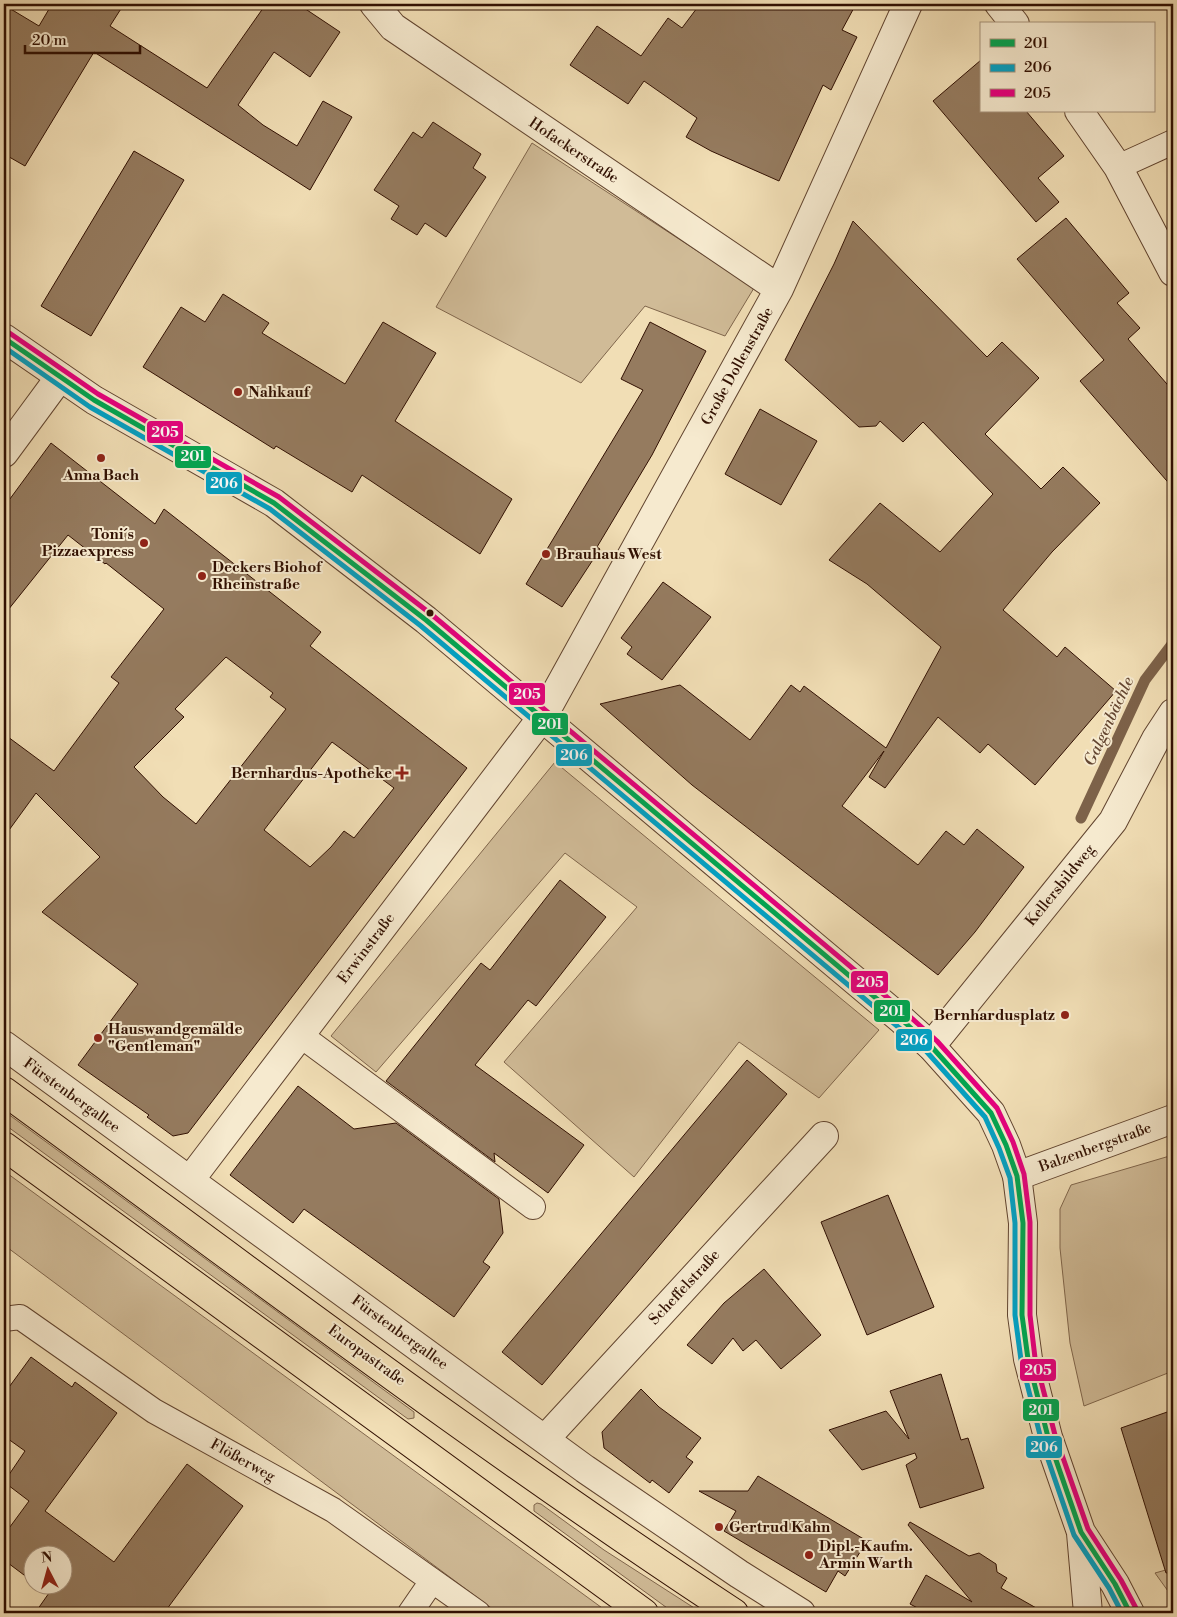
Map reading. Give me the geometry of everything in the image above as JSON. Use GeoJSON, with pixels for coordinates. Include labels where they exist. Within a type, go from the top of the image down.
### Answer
{"type":"FeatureCollection","features":[{"type":"Feature","properties":{"kind":"main road","name":"Europastraße"},"geometry":{"type":"LineString","coordinates":[[4,1091],[499,1452],[666,1569],[734,1613]]}},
{"type":"Feature","properties":{"kind":"main road"},"geometry":{"type":"LineString","coordinates":[[4,1146],[644,1613]]}},
{"type":"Feature","properties":{"kind":"street","name":"Hofackerstraße"},"geometry":{"type":"LineString","coordinates":[[374,4],[393,27],[779,289]]}},
{"type":"Feature","properties":{"kind":"street","name":"Große Dollenstraße"},"geometry":{"type":"LineString","coordinates":[[543,716],[779,289],[908,4]]}},
{"type":"Feature","properties":{"kind":"street"},"geometry":{"type":"LineString","coordinates":[[999,4],[1012,22]]}},
{"type":"Feature","properties":{"kind":"street"},"geometry":{"type":"LineString","coordinates":[[1081,112],[1118,167],[1173,272]]}},
{"type":"Feature","properties":{"kind":"street"},"geometry":{"type":"LineString","coordinates":[[4,338],[94,400],[274,503],[426,620],[808,939],[931,1046],[991,1113],[1006,1145],[1017,1176],[1023,1223],[1022,1315],[1028,1359],[1048,1437],[1081,1532],[1088,1613]]}},
{"type":"Feature","properties":{"kind":"street"},"geometry":{"type":"LineString","coordinates":[[4,453],[60,377]]}},
{"type":"Feature","properties":{"kind":"street","name":"Kellersbildweg"},"geometry":{"type":"LineString","coordinates":[[931,1046],[1082,856],[1113,821],[1156,739],[1173,713]]}},
{"type":"Feature","properties":{"kind":"street","name":"Erwinstraße"},"geometry":{"type":"LineString","coordinates":[[190,1180],[543,716]]}},
{"type":"Feature","properties":{"kind":"street","name":"Fürstenbergallee"},"geometry":{"type":"LineString","coordinates":[[4,1045],[545,1439],[739,1574],[801,1613]]}},
{"type":"Feature","properties":{"kind":"street","name":"Balzenbergstraße"},"geometry":{"type":"LineString","coordinates":[[1017,1176],[1173,1119]]}},
{"type":"Feature","properties":{"kind":"street","name":"Scheffelstraße"},"geometry":{"type":"LineString","coordinates":[[545,1439],[824,1136]]}},
{"type":"Feature","properties":{"kind":"street"},"geometry":{"type":"LineString","coordinates":[[1081,1532],[1116,1584],[1130,1613]]}},
{"type":"Feature","properties":{"kind":"lane"},"geometry":{"type":"LineString","coordinates":[[1118,167],[1173,142]]}},
{"type":"Feature","properties":{"kind":"lane"},"geometry":{"type":"LineString","coordinates":[[300,1035],[533,1207]]}},
{"type":"Feature","properties":{"kind":"lane","name":"Flößerweg"},"geometry":{"type":"LineString","coordinates":[[4,1319],[20,1316],[154,1411],[333,1510],[478,1613]]}},
{"type":"Feature","properties":{"kind":"lane"},"geometry":{"type":"LineString","coordinates":[[410,1613],[432,1581]]}},
{"type":"Feature","properties":{"kind":"shaded area"},"geometry":{"type":"Polygon","coordinates":[[[532,143],[754,288],[725,336],[645,306],[581,383],[436,307],[532,143]]]}},
{"type":"Feature","properties":{"kind":"shaded area"},"geometry":{"type":"Polygon","coordinates":[[[555,762],[879,1030],[819,1098],[739,1042],[634,1177],[504,1062],[637,907],[565,853],[376,1072],[331,1036],[555,762]]]}},
{"type":"Feature","properties":{"kind":"shaded area"},"geometry":{"type":"Polygon","coordinates":[[[4,1111],[414,1412],[414,1418],[408,1419],[4,1124],[4,1111]]]}},
{"type":"Feature","properties":{"kind":"shaded area"},"geometry":{"type":"Polygon","coordinates":[[[1173,1155],[1173,1371],[1084,1406],[1070,1343],[1060,1248],[1060,1209],[1071,1185],[1173,1155]]]}},
{"type":"Feature","properties":{"kind":"shaded area"},"geometry":{"type":"Polygon","coordinates":[[[4,1171],[609,1613],[498,1613],[4,1245],[4,1171]]]}},
{"type":"Feature","properties":{"kind":"shaded area"},"geometry":{"type":"Polygon","coordinates":[[[537,1503],[604,1550],[702,1613],[674,1613],[534,1511],[534,1505],[537,1503]]]}},
{"type":"Feature","properties":{"kind":"shaded area"},"geometry":{"type":"Polygon","coordinates":[[[1173,1568],[1173,1598],[1155,1573],[1173,1568]]]}},
{"type":"Feature","properties":{"kind":"building"},"geometry":{"type":"Polygon","coordinates":[[[52,4],[124,4],[110,26],[207,88],[266,4],[298,4],[340,32],[310,77],[274,52],[238,105],[263,125],[297,146],[323,101],[352,117],[310,190],[94,52],[25,166],[4,154],[4,5],[39,26],[52,4]]]}},
{"type":"Feature","properties":{"kind":"building"},"geometry":{"type":"Polygon","coordinates":[[[700,4],[856,4],[842,30],[857,37],[831,90],[823,85],[779,181],[711,151],[686,137],[697,118],[644,81],[628,104],[570,65],[597,26],[641,56],[668,18],[682,28],[700,4]]]}},
{"type":"Feature","properties":{"kind":"building"},"geometry":{"type":"Polygon","coordinates":[[[980,61],[980,112],[1027,112],[1064,156],[1038,178],[1059,202],[1036,222],[933,101],[980,61]]]}},
{"type":"Feature","properties":{"kind":"building"},"geometry":{"type":"Polygon","coordinates":[[[433,122],[481,154],[473,168],[486,177],[446,237],[425,223],[417,235],[391,219],[399,206],[374,190],[413,132],[422,138],[433,122]]]}},
{"type":"Feature","properties":{"kind":"building"},"geometry":{"type":"Polygon","coordinates":[[[134,151],[184,180],[91,336],[41,306],[134,151]]]}},
{"type":"Feature","properties":{"kind":"building"},"geometry":{"type":"Polygon","coordinates":[[[1066,218],[1129,293],[1117,303],[1140,328],[1128,339],[1173,391],[1173,488],[1080,381],[1104,360],[1017,259],[1066,218]]]}},
{"type":"Feature","properties":{"kind":"building"},"geometry":{"type":"Polygon","coordinates":[[[853,221],[987,357],[1002,342],[1039,378],[985,434],[1041,489],[1063,467],[1100,503],[1052,552],[1003,610],[1057,657],[1065,647],[1116,691],[1035,785],[988,744],[980,753],[938,717],[885,788],[869,777],[884,751],[842,806],[918,865],[946,831],[964,845],[977,829],[1024,867],[975,932],[938,975],[692,785],[600,704],[680,685],[750,740],[791,685],[800,692],[804,686],[886,748],[941,647],[867,584],[829,560],[880,503],[940,552],[993,494],[923,422],[903,442],[880,421],[876,426],[859,427],[785,360],[834,264],[853,221]]]}},
{"type":"Feature","properties":{"kind":"building"},"geometry":{"type":"Polygon","coordinates":[[[223,294],[269,323],[262,333],[345,384],[383,322],[436,353],[395,421],[512,499],[480,554],[362,475],[352,492],[276,446],[274,449],[143,367],[181,307],[205,322],[223,294]]]}},
{"type":"Feature","properties":{"kind":"building"},"geometry":{"type":"Polygon","coordinates":[[[650,322],[706,351],[652,455],[597,547],[600,549],[562,607],[526,584],[643,390],[621,379],[650,322]]]}},
{"type":"Feature","properties":{"kind":"building"},"geometry":{"type":"Polygon","coordinates":[[[760,409],[817,441],[781,505],[725,474],[760,409]]]}},
{"type":"Feature","properties":{"kind":"building"},"geometry":{"type":"Polygon","coordinates":[[[51,443],[155,524],[164,509],[321,632],[310,646],[467,768],[188,1133],[173,1136],[147,1117],[149,1115],[78,1065],[138,984],[42,912],[100,857],[36,793],[4,837],[4,734],[54,771],[119,683],[111,677],[164,609],[68,535],[4,615],[4,507],[51,443]],[[226,657],[175,709],[184,717],[134,767],[163,797],[196,824],[286,709],[270,697],[273,693],[226,657]],[[332,742],[264,830],[310,867],[331,847],[344,831],[354,838],[394,788],[332,742]]]}},
{"type":"Feature","properties":{"kind":"building"},"geometry":{"type":"Polygon","coordinates":[[[663,582],[711,617],[662,680],[627,654],[632,647],[621,638],[663,582]]]}},
{"type":"Feature","properties":{"kind":"building"},"geometry":{"type":"Polygon","coordinates":[[[560,880],[606,917],[536,1006],[528,1000],[475,1065],[584,1145],[548,1193],[494,1153],[495,1162],[386,1081],[481,963],[490,970],[560,880]]]}},
{"type":"Feature","properties":{"kind":"building"},"geometry":{"type":"Polygon","coordinates":[[[747,1060],[787,1094],[542,1385],[502,1352],[747,1060]]]}},
{"type":"Feature","properties":{"kind":"building"},"geometry":{"type":"Polygon","coordinates":[[[298,1086],[354,1129],[396,1123],[499,1199],[503,1233],[483,1262],[490,1267],[454,1317],[304,1209],[293,1223],[230,1175],[298,1086]]]}},
{"type":"Feature","properties":{"kind":"building"},"geometry":{"type":"Polygon","coordinates":[[[888,1195],[934,1307],[867,1335],[821,1222],[888,1195]]]}},
{"type":"Feature","properties":{"kind":"building"},"geometry":{"type":"Polygon","coordinates":[[[764,1269],[821,1335],[781,1369],[756,1340],[743,1351],[733,1338],[712,1364],[687,1345],[724,1303],[764,1269]]]}},
{"type":"Feature","properties":{"kind":"building"},"geometry":{"type":"Polygon","coordinates":[[[31,1357],[72,1387],[75,1382],[117,1413],[45,1511],[114,1562],[187,1464],[243,1506],[164,1613],[35,1613],[48,1594],[72,1594],[72,1544],[22,1544],[22,1574],[4,1560],[4,1535],[29,1501],[4,1482],[25,1451],[4,1436],[4,1394],[31,1357]]]}},
{"type":"Feature","properties":{"kind":"building"},"geometry":{"type":"Polygon","coordinates":[[[941,1374],[961,1440],[968,1438],[984,1488],[920,1508],[906,1465],[917,1458],[915,1453],[862,1470],[829,1430],[886,1411],[909,1439],[890,1391],[941,1374]]]}},
{"type":"Feature","properties":{"kind":"building"},"geometry":{"type":"Polygon","coordinates":[[[641,1389],[659,1407],[701,1438],[686,1457],[693,1462],[669,1493],[652,1480],[650,1483],[604,1448],[602,1432],[641,1389]]]}},
{"type":"Feature","properties":{"kind":"building"},"geometry":{"type":"Polygon","coordinates":[[[1173,1410],[1173,1572],[1166,1573],[1121,1428],[1173,1410]]]}},
{"type":"Feature","properties":{"kind":"building"},"geometry":{"type":"Polygon","coordinates":[[[758,1476],[867,1541],[845,1576],[838,1571],[826,1592],[724,1531],[736,1511],[699,1491],[748,1491],[758,1476]]]}},
{"type":"Feature","properties":{"kind":"building"},"geometry":{"type":"Polygon","coordinates":[[[910,1522],[969,1556],[979,1553],[996,1564],[997,1572],[1007,1578],[1001,1588],[1045,1613],[927,1613],[910,1604],[926,1575],[972,1602],[908,1525],[910,1522]]]}},
{"type":"Feature","properties":{"kind":"waterway","name":"Galgenbächle"},"geometry":{"type":"LineString","coordinates":[[1081,818],[1145,680],[1173,643]]}},
{"type":"Feature","properties":{"kind":"transit line","name":"205"},"geometry":{"type":"LineString","coordinates":[[8,332],[98,394],[279,497],[431,614],[907,1014],[937,1041],[997,1108],[1013,1142],[1024,1174],[1030,1222],[1030,1315],[1035,1358],[1055,1435],[1088,1529],[1121,1580],[1137,1610]]}},
{"type":"Feature","properties":{"kind":"transit line","name":"201"},"geometry":{"type":"LineString","coordinates":[[4,338],[94,400],[274,503],[426,620],[902,1020],[931,1046],[991,1113],[1006,1145],[1017,1176],[1023,1223],[1022,1315],[1028,1359],[1048,1437],[1081,1532],[1115,1584],[1130,1613]]}},
{"type":"Feature","properties":{"kind":"transit line","name":"206"},"geometry":{"type":"LineString","coordinates":[[4,347],[90,407],[270,509],[421,626],[926,1051],[985,1117],[1010,1178],[1015,1223],[1015,1315],[1021,1360],[1041,1439],[1074,1535],[1109,1588],[1122,1613]]}},
{"type":"Feature","properties":{"kind":"place","name":"Nahkauf"},"geometry":{"type":"Point","coordinates":[238,392]}},
{"type":"Feature","properties":{"kind":"place","name":"Anna Bach"},"geometry":{"type":"Point","coordinates":[101,458]}},
{"type":"Feature","properties":{"kind":"place","name":"Toni´s Pizzaexpress"},"geometry":{"type":"Point","coordinates":[144,543]}},
{"type":"Feature","properties":{"kind":"place","name":"Brauhaus West"},"geometry":{"type":"Point","coordinates":[546,554]}},
{"type":"Feature","properties":{"kind":"place","name":"Deckers Biohof Rheinstraße"},"geometry":{"type":"Point","coordinates":[202,576]}},
{"type":"Feature","properties":{"kind":"place","name":"Bernhardus-Apotheke"},"geometry":{"type":"Point","coordinates":[402,773]}},
{"type":"Feature","properties":{"kind":"place","name":"Bernhardusplatz"},"geometry":{"type":"Point","coordinates":[1065,1015]}},
{"type":"Feature","properties":{"kind":"place","name":"Hauswandgemälde \"Gentleman\""},"geometry":{"type":"Point","coordinates":[98,1038]}},
{"type":"Feature","properties":{"kind":"place","name":"Gertrud Kahn"},"geometry":{"type":"Point","coordinates":[719,1527]}},
{"type":"Feature","properties":{"kind":"place","name":"Dipl.-Kaufm. Armin Warth"},"geometry":{"type":"Point","coordinates":[809,1555]}}]}
